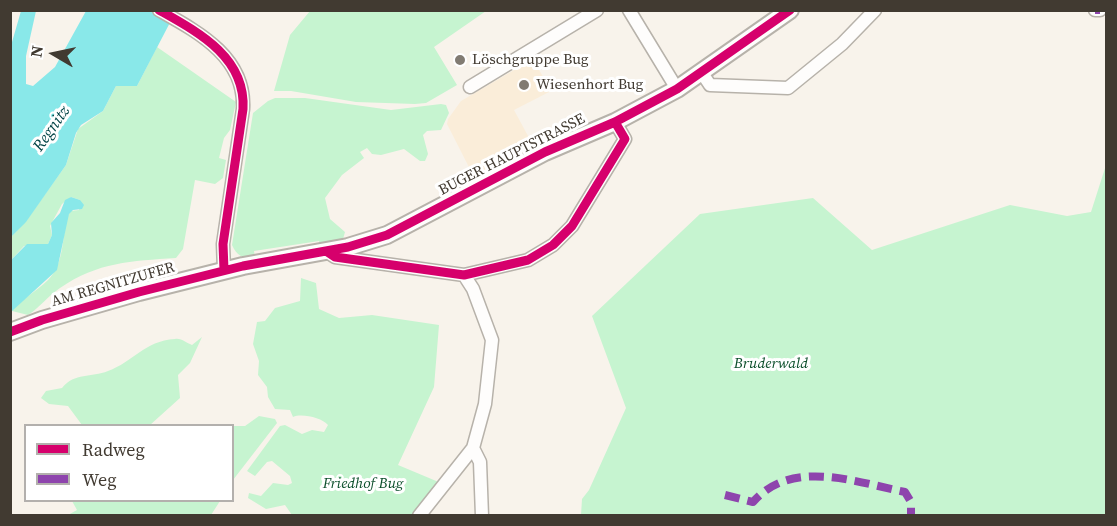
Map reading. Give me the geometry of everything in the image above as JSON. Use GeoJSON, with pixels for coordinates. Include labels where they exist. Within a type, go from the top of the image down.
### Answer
{"type":"FeatureCollection","features":[{"type":"Feature","properties":{"kind":"street"},"geometry":{"type":"LineString","coordinates":[[159,10],[204,36],[224,55],[238,80],[243,102],[223,244],[224,270]]}},
{"type":"Feature","properties":{"kind":"street"},"geometry":{"type":"LineString","coordinates":[[470,87],[597,10]]}},
{"type":"Feature","properties":{"kind":"street"},"geometry":{"type":"LineString","coordinates":[[629,10],[677,89]]}},
{"type":"Feature","properties":{"kind":"street","name":"BUGER HAUPTSTRASSE"},"geometry":{"type":"LineString","coordinates":[[224,270],[370,242],[387,235],[545,152],[615,122],[677,89],[789,10]]}},
{"type":"Feature","properties":{"kind":"street"},"geometry":{"type":"LineString","coordinates":[[702,73],[710,85],[778,89],[796,84],[852,35],[874,10]]}},
{"type":"Feature","properties":{"kind":"street"},"geometry":{"type":"LineString","coordinates":[[326,251],[335,257],[349,260],[464,275],[528,260],[553,245],[572,226],[625,139],[615,122]]}},
{"type":"Feature","properties":{"kind":"street","name":"AM REGNITZUFER"},"geometry":{"type":"LineString","coordinates":[[10,332],[42,320],[224,270]]}},
{"type":"Feature","properties":{"kind":"street"},"geometry":{"type":"LineString","coordinates":[[419,516],[473,448],[485,404],[492,340],[473,289],[464,275]]}},
{"type":"Feature","properties":{"kind":"street"},"geometry":{"type":"LineString","coordinates":[[473,448],[480,462],[482,516]]}},
{"type":"Feature","properties":{"kind":"shaded area"},"geometry":{"type":"Polygon","coordinates":[[[533,59],[551,91],[514,110],[534,147],[475,179],[447,124],[448,119],[461,101],[533,59]]]}},
{"type":"Feature","properties":{"kind":"green space"},"geometry":{"type":"Polygon","coordinates":[[[310,11],[486,11],[434,47],[457,85],[426,103],[415,104],[356,102],[291,91],[274,91],[290,35],[310,11]]]}},
{"type":"Feature","properties":{"kind":"green space"},"geometry":{"type":"Polygon","coordinates":[[[157,47],[236,102],[230,130],[224,138],[219,158],[226,160],[223,178],[215,184],[195,180],[183,249],[176,258],[115,264],[102,268],[74,279],[28,315],[12,311],[53,274],[62,251],[67,218],[70,211],[79,210],[80,200],[71,197],[62,204],[50,226],[52,235],[48,244],[24,246],[11,260],[11,237],[26,221],[66,165],[78,129],[103,111],[116,86],[137,86],[157,47]]]}},
{"type":"Feature","properties":{"kind":"green space"},"geometry":{"type":"Polygon","coordinates":[[[275,98],[305,98],[391,110],[441,104],[446,105],[449,113],[441,130],[427,131],[423,135],[428,154],[425,161],[420,161],[404,149],[381,155],[372,154],[367,148],[360,152],[364,158],[342,175],[325,198],[330,219],[345,232],[343,239],[320,246],[319,241],[254,251],[255,258],[247,258],[240,256],[232,245],[253,113],[275,98]]]}},
{"type":"Feature","properties":{"kind":"green space","name":"Bruderwald"},"geometry":{"type":"Polygon","coordinates":[[[1106,165],[1106,515],[581,515],[582,499],[589,490],[626,408],[592,316],[700,214],[813,198],[872,250],[1010,205],[1067,216],[1091,212],[1106,165]]]}},
{"type":"Feature","properties":{"kind":"green space","name":"Friedhof Bug"},"geometry":{"type":"Polygon","coordinates":[[[301,278],[316,283],[319,309],[339,318],[372,315],[439,325],[434,387],[398,465],[441,483],[414,515],[292,515],[285,505],[266,509],[248,498],[249,493],[261,496],[273,483],[288,485],[292,483],[290,476],[272,461],[267,462],[255,476],[247,471],[280,426],[285,425],[302,434],[312,430],[324,432],[328,425],[312,417],[293,417],[290,410],[275,409],[268,397],[267,387],[258,375],[259,361],[253,344],[257,322],[265,321],[275,308],[300,301],[301,278]]]}},
{"type":"Feature","properties":{"kind":"green space"},"geometry":{"type":"Polygon","coordinates":[[[202,337],[190,363],[178,375],[180,398],[151,424],[81,424],[68,406],[49,404],[41,398],[46,391],[62,388],[72,380],[117,367],[155,344],[177,339],[192,345],[202,337]]]}},
{"type":"Feature","properties":{"kind":"green space"},"geometry":{"type":"Polygon","coordinates":[[[259,416],[275,419],[277,423],[234,479],[234,426],[245,426],[259,416]]]}},
{"type":"Feature","properties":{"kind":"green space"},"geometry":{"type":"Polygon","coordinates":[[[73,502],[219,502],[211,515],[68,515],[77,510],[73,502]]]}},
{"type":"Feature","properties":{"kind":"water","name":"Regnitz"},"geometry":{"type":"Polygon","coordinates":[[[21,11],[36,11],[26,56],[26,84],[33,86],[55,67],[86,11],[176,11],[137,86],[116,86],[103,111],[81,125],[76,133],[66,165],[26,222],[11,237],[10,49],[21,11]]]}},
{"type":"Feature","properties":{"kind":"water"},"geometry":{"type":"Polygon","coordinates":[[[71,197],[80,200],[84,205],[82,209],[73,210],[69,214],[57,270],[11,312],[11,260],[27,244],[48,244],[52,235],[51,223],[60,213],[65,200],[71,197]]]}},
{"type":"Feature","properties":{"kind":"marked path"},"geometry":{"type":"LineString","coordinates":[[1095,10],[1100,10]]}},
{"type":"Feature","properties":{"kind":"marked path"},"geometry":{"type":"LineString","coordinates":[[725,495],[753,502],[769,489],[786,480],[805,477],[845,479],[905,492],[911,502],[911,516]]}},
{"type":"Feature","properties":{"kind":"cycle path"},"geometry":{"type":"LineString","coordinates":[[159,10],[189,27],[217,48],[237,75],[242,91],[243,109],[223,244],[224,270]]}},
{"type":"Feature","properties":{"kind":"cycle path"},"geometry":{"type":"LineString","coordinates":[[10,332],[42,320],[139,292],[243,266],[348,247],[387,235],[545,152],[615,122],[677,89],[790,10]]}},
{"type":"Feature","properties":{"kind":"cycle path"},"geometry":{"type":"LineString","coordinates":[[326,251],[335,257],[464,275],[528,260],[553,245],[572,226],[625,139],[615,122]]}},
{"type":"Feature","properties":{"kind":"place","name":"Löschgruppe Bug"},"geometry":{"type":"Point","coordinates":[460,60]}},
{"type":"Feature","properties":{"kind":"place","name":"Wiesenhort Bug"},"geometry":{"type":"Point","coordinates":[524,85]}}]}
